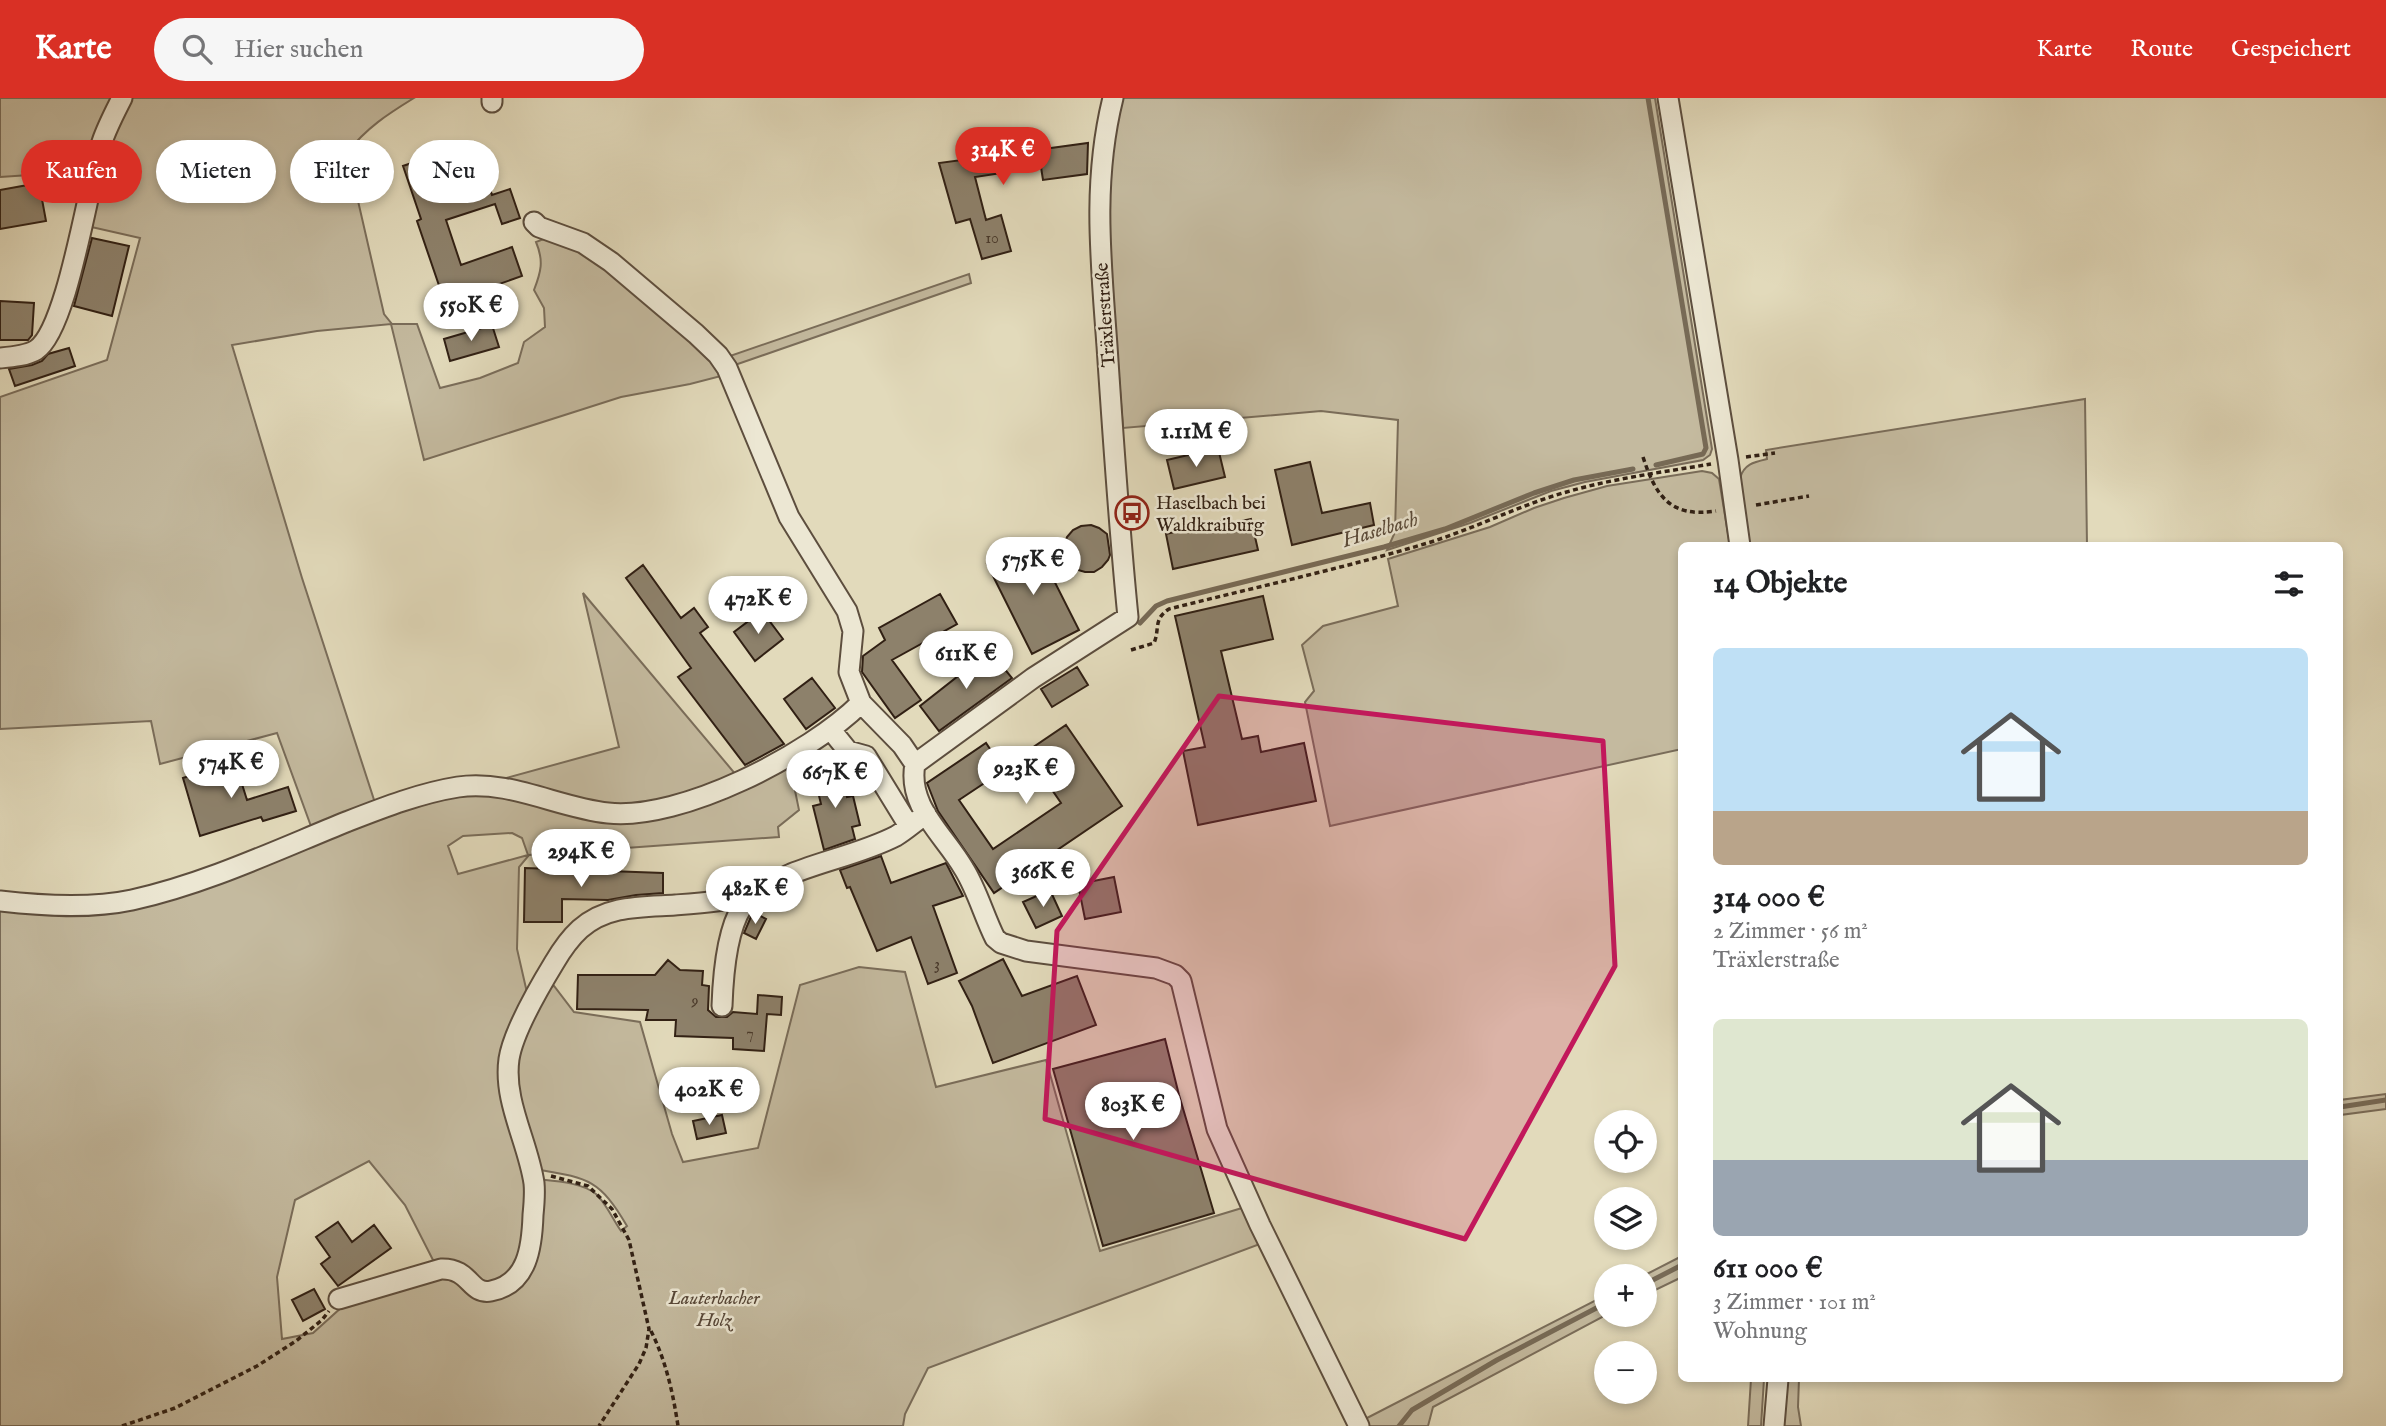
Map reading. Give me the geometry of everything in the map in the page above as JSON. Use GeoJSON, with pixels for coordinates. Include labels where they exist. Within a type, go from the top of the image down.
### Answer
{"type":"FeatureCollection","features":[{"type":"Feature","properties":{"kind":"street"},"geometry":{"type":"LineString","coordinates":[[0,358],[36,350],[53,329],[64,300],[102,142],[122,98]]}},
{"type":"Feature","properties":{"kind":"street","name":"Träxlerstraße"},"geometry":{"type":"LineString","coordinates":[[915,764],[1033,678],[1128,617],[1114,469],[1099,249],[1100,166],[1114,98]]}},
{"type":"Feature","properties":{"kind":"street"},"geometry":{"type":"LineString","coordinates":[[1668,98],[1739,542]]}},
{"type":"Feature","properties":{"kind":"street"},"geometry":{"type":"LineString","coordinates":[[534,222],[539,227],[583,243],[611,262],[696,334],[718,355],[727,368],[739,391],[789,517],[847,611],[853,631],[849,672],[860,703],[902,745],[915,764],[914,791],[926,814],[965,870],[995,939],[1027,951],[1156,968],[1175,975],[1181,981],[1217,1129],[1260,1225],[1359,1426]]}},
{"type":"Feature","properties":{"kind":"street"},"geometry":{"type":"LineString","coordinates":[[0,901],[69,905],[132,900],[209,877],[381,808],[460,786],[490,786],[610,813],[665,807],[749,778],[831,730],[860,703]]}},
{"type":"Feature","properties":{"kind":"street"},"geometry":{"type":"LineString","coordinates":[[831,730],[848,751],[866,756],[909,827]]}},
{"type":"Feature","properties":{"kind":"street"},"geometry":{"type":"LineString","coordinates":[[722,1006],[723,978],[736,920],[744,905],[760,891],[788,875],[897,835],[926,814]]}},
{"type":"Feature","properties":{"kind":"street"},"geometry":{"type":"LineString","coordinates":[[339,1299],[441,1269],[452,1269],[465,1275],[480,1291],[510,1284],[519,1275],[531,1249],[534,1186],[514,1104],[509,1056],[541,984],[566,943],[600,915],[630,906],[691,904],[760,891]]}},
{"type":"Feature","properties":{"kind":"street"},"geometry":{"type":"LineString","coordinates":[[1774,1426],[1778,1382]]}},
{"type":"Feature","properties":{"kind":"path"},"geometry":{"type":"LineString","coordinates":[[1131,650],[1154,643],[1157,636],[1156,626],[1163,613],[1169,609],[1380,557],[1460,533],[1536,501],[1571,490],[1775,453]]}},
{"type":"Feature","properties":{"kind":"path"},"geometry":{"type":"LineString","coordinates":[[1643,457],[1655,489],[1674,507],[1699,514],[1716,511]]}},
{"type":"Feature","properties":{"kind":"path"},"geometry":{"type":"LineString","coordinates":[[1756,505],[1809,496]]}},
{"type":"Feature","properties":{"kind":"path"},"geometry":{"type":"LineString","coordinates":[[532,1173],[588,1186],[612,1209],[629,1240],[649,1329],[660,1349],[674,1394],[678,1426]]}},
{"type":"Feature","properties":{"kind":"path"},"geometry":{"type":"LineString","coordinates":[[122,1426],[175,1408],[257,1366],[305,1334],[322,1320],[339,1299]]}},
{"type":"Feature","properties":{"kind":"path"},"geometry":{"type":"LineString","coordinates":[[599,1426],[639,1364],[646,1348],[649,1329]]}},
{"type":"Feature","properties":{"kind":"highlighted area"},"geometry":{"type":"Polygon","coordinates":[[[1219,696],[1603,741],[1615,966],[1465,1239],[1045,1119],[1057,931],[1219,696]]]}},
{"type":"Feature","properties":{"kind":"green space"},"geometry":{"type":"Polygon","coordinates":[[[0,98],[116,98],[100,140],[21,140],[21,176],[0,177],[0,98]]]}},
{"type":"Feature","properties":{"kind":"green space"},"geometry":{"type":"Polygon","coordinates":[[[130,98],[414,98],[386,116],[358,140],[290,140],[290,203],[358,203],[384,314],[392,324],[417,324],[440,388],[480,378],[518,363],[524,342],[545,327],[544,308],[534,290],[541,266],[536,242],[546,238],[596,255],[697,341],[725,375],[621,397],[424,460],[391,324],[317,331],[232,345],[302,578],[376,806],[312,829],[277,733],[160,764],[151,721],[0,729],[0,397],[107,360],[140,238],[87,226],[93,203],[142,203],[142,140],[112,140],[130,98]]]}},
{"type":"Feature","properties":{"kind":"green space"},"geometry":{"type":"Polygon","coordinates":[[[1123,98],[1655,98],[1712,449],[1710,455],[1703,460],[1551,491],[1470,523],[1387,550],[1395,532],[1398,420],[1321,411],[1123,428],[1107,222],[1108,162],[1123,98]]]}},
{"type":"Feature","properties":{"kind":"green space"},"geometry":{"type":"Polygon","coordinates":[[[969,274],[971,283],[732,366],[727,357],[969,274]]]}},
{"type":"Feature","properties":{"kind":"green space"},"geometry":{"type":"Polygon","coordinates":[[[2085,399],[2087,542],[1749,542],[1740,478],[1747,467],[1767,459],[1766,450],[2085,399]]]}},
{"type":"Feature","properties":{"kind":"green space"},"geometry":{"type":"Polygon","coordinates":[[[1702,471],[1712,473],[1719,479],[1729,542],[1678,542],[1678,750],[1330,826],[1305,702],[1314,691],[1302,645],[1323,626],[1398,606],[1388,559],[1490,527],[1564,498],[1607,486],[1702,471]]]}},
{"type":"Feature","properties":{"kind":"green space"},"geometry":{"type":"Polygon","coordinates":[[[583,593],[737,776],[685,798],[615,807],[499,780],[619,747],[583,593]]]}},
{"type":"Feature","properties":{"kind":"green space","name":"Lauterbacher Holz"},"geometry":{"type":"Polygon","coordinates":[[[790,766],[799,810],[778,827],[779,837],[529,855],[519,867],[517,949],[528,997],[507,1052],[506,1071],[530,1203],[525,1258],[510,1278],[495,1286],[485,1287],[476,1283],[465,1269],[449,1262],[434,1262],[405,1205],[369,1161],[295,1200],[277,1277],[282,1339],[313,1333],[342,1307],[438,1274],[457,1277],[481,1295],[501,1292],[516,1283],[526,1269],[532,1253],[537,1216],[536,1179],[567,1183],[590,1190],[603,1202],[621,1231],[627,1226],[608,1198],[590,1183],[580,1178],[535,1169],[520,1111],[512,1062],[517,1044],[542,989],[554,986],[574,1012],[640,1022],[672,1134],[683,1162],[758,1148],[800,985],[859,967],[905,972],[936,1087],[1046,1060],[1100,1251],[1242,1208],[1260,1244],[928,1368],[905,1414],[903,1426],[0,1426],[0,905],[82,911],[140,908],[353,825],[419,802],[452,794],[489,792],[580,814],[624,817],[689,807],[790,766]],[[512,833],[463,836],[448,846],[458,874],[528,855],[522,838],[512,833]]]}},
{"type":"Feature","properties":{"kind":"green space"},"geometry":{"type":"Polygon","coordinates":[[[2386,1094],[2386,1109],[2343,1115],[2343,1100],[2386,1094]]]}},
{"type":"Feature","properties":{"kind":"green space"},"geometry":{"type":"Polygon","coordinates":[[[1678,1258],[1678,1279],[1657,1289],[1657,1269],[1678,1258]]]}},
{"type":"Feature","properties":{"kind":"green space"},"geometry":{"type":"Polygon","coordinates":[[[1594,1301],[1594,1321],[1433,1407],[1428,1426],[1369,1426],[1365,1419],[1594,1301]]]}},
{"type":"Feature","properties":{"kind":"green space"},"geometry":{"type":"Polygon","coordinates":[[[1751,1382],[1764,1382],[1761,1426],[1748,1426],[1751,1382]]]}},
{"type":"Feature","properties":{"kind":"green space"},"geometry":{"type":"Polygon","coordinates":[[[1788,1382],[1799,1382],[1801,1426],[1783,1426],[1788,1382]]]}},
{"type":"Feature","properties":{"kind":"building"},"geometry":{"type":"Polygon","coordinates":[[[1088,143],[1087,174],[1043,180],[1041,167],[975,177],[986,220],[1001,215],[1011,251],[982,259],[970,219],[956,223],[939,163],[1088,143]]]}},
{"type":"Feature","properties":{"kind":"building"},"geometry":{"type":"Polygon","coordinates":[[[408,164],[408,181],[403,166],[408,164]]]}},
{"type":"Feature","properties":{"kind":"building"},"geometry":{"type":"Polygon","coordinates":[[[21,186],[21,203],[43,203],[46,221],[0,229],[0,190],[21,186]]]}},
{"type":"Feature","properties":{"kind":"building"},"geometry":{"type":"Polygon","coordinates":[[[510,189],[520,218],[502,224],[495,204],[446,220],[461,265],[512,247],[522,276],[445,303],[417,221],[421,219],[416,203],[499,203],[499,193],[510,189]]]}},
{"type":"Feature","properties":{"kind":"building"},"geometry":{"type":"Polygon","coordinates":[[[92,238],[129,246],[112,316],[74,306],[92,238]]]}},
{"type":"Feature","properties":{"kind":"building"},"geometry":{"type":"Polygon","coordinates":[[[0,301],[34,303],[32,335],[28,340],[0,340],[0,301]]]}},
{"type":"Feature","properties":{"kind":"building"},"geometry":{"type":"Polygon","coordinates":[[[492,325],[499,347],[450,361],[444,339],[492,325]]]}},
{"type":"Feature","properties":{"kind":"building"},"geometry":{"type":"Polygon","coordinates":[[[69,348],[75,366],[15,386],[9,369],[32,365],[42,361],[48,354],[69,348]]]}},
{"type":"Feature","properties":{"kind":"building"},"geometry":{"type":"Polygon","coordinates":[[[1218,448],[1225,477],[1174,489],[1167,460],[1218,448]]]}},
{"type":"Feature","properties":{"kind":"building"},"geometry":{"type":"Polygon","coordinates":[[[1310,462],[1322,513],[1370,503],[1374,525],[1292,545],[1275,470],[1310,462]]]}},
{"type":"Feature","properties":{"kind":"building"},"geometry":{"type":"Polygon","coordinates":[[[1251,519],[1258,550],[1173,569],[1166,534],[1223,521],[1223,525],[1251,519]]]}},
{"type":"Feature","properties":{"kind":"building"},"geometry":{"type":"Polygon","coordinates":[[[1091,525],[1107,534],[1110,555],[1108,560],[1094,572],[1058,564],[1067,537],[1081,526],[1091,525]]]}},
{"type":"Feature","properties":{"kind":"building"},"geometry":{"type":"Polygon","coordinates":[[[1034,541],[1079,630],[1032,654],[987,564],[1034,541]]]}},
{"type":"Feature","properties":{"kind":"building"},"geometry":{"type":"Polygon","coordinates":[[[643,565],[681,618],[694,608],[708,627],[700,633],[784,744],[745,765],[678,677],[691,668],[626,578],[643,565]]]}},
{"type":"Feature","properties":{"kind":"building"},"geometry":{"type":"Polygon","coordinates":[[[940,594],[957,624],[892,660],[921,700],[895,718],[862,672],[863,656],[885,640],[879,628],[940,594]]]}},
{"type":"Feature","properties":{"kind":"building"},"geometry":{"type":"Polygon","coordinates":[[[1263,596],[1273,639],[1221,651],[1242,739],[1258,736],[1261,752],[1304,743],[1316,801],[1198,825],[1183,751],[1205,747],[1175,616],[1263,596]]]}},
{"type":"Feature","properties":{"kind":"building"},"geometry":{"type":"Polygon","coordinates":[[[762,611],[783,639],[755,661],[734,632],[762,611]]]}},
{"type":"Feature","properties":{"kind":"building"},"geometry":{"type":"Polygon","coordinates":[[[990,651],[1012,678],[939,731],[920,706],[990,651]]]}},
{"type":"Feature","properties":{"kind":"building"},"geometry":{"type":"Polygon","coordinates":[[[1077,667],[1088,685],[1052,707],[1041,689],[1077,667]]]}},
{"type":"Feature","properties":{"kind":"building"},"geometry":{"type":"Polygon","coordinates":[[[812,678],[835,708],[806,729],[784,699],[812,678]]]}},
{"type":"Feature","properties":{"kind":"building"},"geometry":{"type":"Polygon","coordinates":[[[1066,725],[1122,806],[994,893],[938,811],[927,783],[986,743],[1004,770],[959,800],[993,849],[1061,803],[1026,752],[1066,725]]]}},
{"type":"Feature","properties":{"kind":"building"},"geometry":{"type":"Polygon","coordinates":[[[235,762],[247,800],[288,787],[296,811],[263,821],[261,817],[200,836],[183,778],[235,762]]]}},
{"type":"Feature","properties":{"kind":"building"},"geometry":{"type":"Polygon","coordinates":[[[840,769],[847,797],[853,796],[860,825],[852,827],[855,839],[824,850],[813,806],[821,804],[814,775],[840,769]]]}},
{"type":"Feature","properties":{"kind":"building"},"geometry":{"type":"Polygon","coordinates":[[[881,856],[891,883],[946,863],[963,896],[933,906],[957,973],[928,984],[911,937],[877,951],[840,870],[881,856]]]}},
{"type":"Feature","properties":{"kind":"building"},"geometry":{"type":"Polygon","coordinates":[[[525,868],[663,873],[663,893],[608,900],[562,899],[562,922],[524,922],[525,868]]]}},
{"type":"Feature","properties":{"kind":"building"},"geometry":{"type":"Polygon","coordinates":[[[1114,877],[1121,912],[1085,919],[1078,884],[1114,877]]]}},
{"type":"Feature","properties":{"kind":"building"},"geometry":{"type":"Polygon","coordinates":[[[1050,890],[1062,916],[1036,928],[1023,902],[1050,890]]]}},
{"type":"Feature","properties":{"kind":"building"},"geometry":{"type":"Polygon","coordinates":[[[753,912],[766,919],[756,939],[744,933],[753,912]]]}},
{"type":"Feature","properties":{"kind":"building"},"geometry":{"type":"Polygon","coordinates":[[[1003,959],[1022,996],[1077,976],[1096,1025],[993,1063],[972,1006],[959,981],[1003,959]]]}},
{"type":"Feature","properties":{"kind":"building"},"geometry":{"type":"Polygon","coordinates":[[[668,960],[680,970],[703,971],[702,985],[709,986],[708,1010],[716,1017],[727,1017],[733,1012],[757,1014],[758,995],[782,997],[781,1015],[767,1014],[764,1051],[733,1049],[733,1038],[675,1036],[676,1020],[646,1020],[648,1010],[577,1009],[578,975],[655,975],[668,960]]]}},
{"type":"Feature","properties":{"kind":"building"},"geometry":{"type":"Polygon","coordinates":[[[1165,1039],[1214,1213],[1103,1246],[1053,1069],[1165,1039]]]}},
{"type":"Feature","properties":{"kind":"building"},"geometry":{"type":"Polygon","coordinates":[[[722,1115],[726,1133],[697,1139],[693,1121],[722,1115]]]}},
{"type":"Feature","properties":{"kind":"building"},"geometry":{"type":"Polygon","coordinates":[[[338,1222],[352,1242],[374,1225],[391,1248],[338,1286],[321,1264],[330,1257],[316,1237],[338,1222]]]}},
{"type":"Feature","properties":{"kind":"building"},"geometry":{"type":"Polygon","coordinates":[[[314,1289],[325,1309],[303,1321],[292,1300],[314,1289]]]}},
{"type":"Feature","properties":{"kind":"waterway","name":"Haselbach"},"geometry":{"type":"LineString","coordinates":[[1648,98],[1706,448],[1703,454],[1656,465]]}},
{"type":"Feature","properties":{"kind":"waterway","name":"Haselbach"},"geometry":{"type":"LineString","coordinates":[[1140,623],[1156,606],[1167,601],[1384,547],[1445,529],[1574,480],[1633,469]]}},
{"type":"Feature","properties":{"kind":"waterway"},"geometry":{"type":"LineString","coordinates":[[2343,1107],[2386,1100]]}},
{"type":"Feature","properties":{"kind":"waterway"},"geometry":{"type":"LineString","coordinates":[[1657,1278],[1678,1267]]}},
{"type":"Feature","properties":{"kind":"waterway"},"geometry":{"type":"LineString","coordinates":[[1399,1426],[1412,1410],[1497,1360],[1594,1309]]}},
{"type":"Feature","properties":{"kind":"place","name":"Haselbach bei Waldkraiburg"},"geometry":{"type":"Point","coordinates":[1132,513]}}]}
